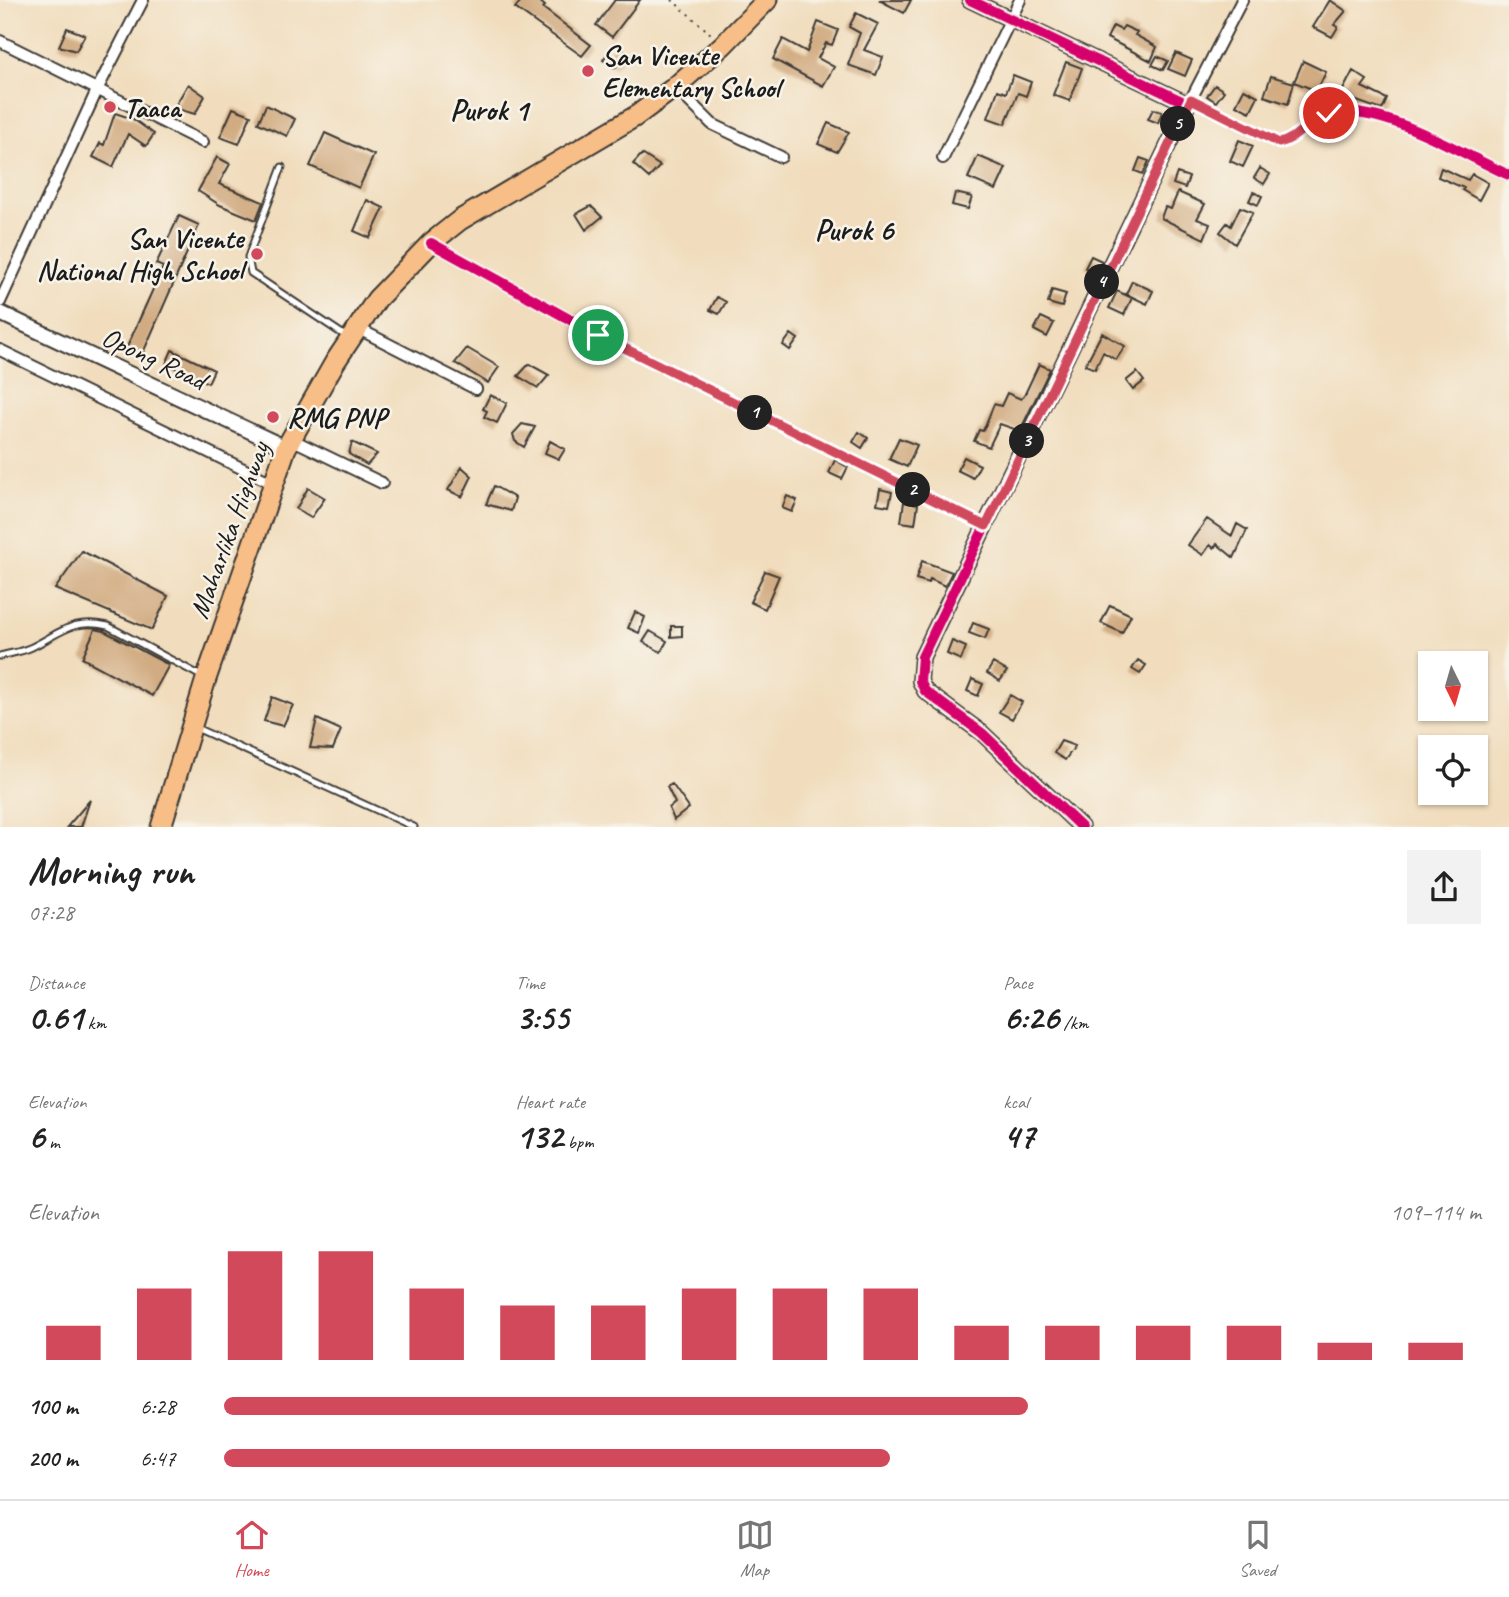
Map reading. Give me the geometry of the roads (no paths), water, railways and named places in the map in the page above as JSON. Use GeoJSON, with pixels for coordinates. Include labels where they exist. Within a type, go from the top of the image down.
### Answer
{"type":"FeatureCollection","features":[{"type":"Feature","properties":{"kind":"highway","name":"Maharlika Highway"},"geometry":{"type":"LineString","coordinates":[[161,827],[206,679],[289,444],[353,333],[385,291],[431,243],[494,198],[636,116],[675,87],[723,45],[767,0]]}},
{"type":"Feature","properties":{"kind":"street"},"geometry":{"type":"LineString","coordinates":[[0,302],[98,88],[143,0]]}},
{"type":"Feature","properties":{"kind":"street"},"geometry":{"type":"LineString","coordinates":[[970,0],[1279,143],[1289,140],[1308,122],[1329,113],[1382,117],[1509,175]]}},
{"type":"Feature","properties":{"kind":"street"},"geometry":{"type":"LineString","coordinates":[[943,158],[1020,0]]}},
{"type":"Feature","properties":{"kind":"street"},"geometry":{"type":"LineString","coordinates":[[1081,827],[982,733],[925,691],[920,681],[922,657],[1189,102],[1242,0]]}},
{"type":"Feature","properties":{"kind":"street"},"geometry":{"type":"LineString","coordinates":[[0,41],[203,142]]}},
{"type":"Feature","properties":{"kind":"street"},"geometry":{"type":"LineString","coordinates":[[675,87],[712,124],[781,157]]}},
{"type":"Feature","properties":{"kind":"street"},"geometry":{"type":"LineString","coordinates":[[431,243],[598,335],[986,526]]}},
{"type":"Feature","properties":{"kind":"street","name":"Opong Road"},"geometry":{"type":"LineString","coordinates":[[0,313],[289,444]]}},
{"type":"Feature","properties":{"kind":"street"},"geometry":{"type":"LineString","coordinates":[[353,333],[476,389]]}},
{"type":"Feature","properties":{"kind":"street"},"geometry":{"type":"LineString","coordinates":[[0,350],[274,484]]}},
{"type":"Feature","properties":{"kind":"street"},"geometry":{"type":"LineString","coordinates":[[289,444],[382,483]]}},
{"type":"Feature","properties":{"kind":"lane"},"geometry":{"type":"LineString","coordinates":[[282,167],[248,257],[251,273],[353,333]]}},
{"type":"Feature","properties":{"kind":"lane"},"geometry":{"type":"LineString","coordinates":[[0,656],[29,649],[75,623],[93,622],[108,626],[206,679]]}},
{"type":"Feature","properties":{"kind":"lane"},"geometry":{"type":"LineString","coordinates":[[191,726],[414,827]]}},
{"type":"Feature","properties":{"kind":"place","name":"San Vicente Elementary School"},"geometry":{"type":"Point","coordinates":[588,71]}},
{"type":"Feature","properties":{"kind":"place","name":"Taaca"},"geometry":{"type":"Point","coordinates":[110,107]}},
{"type":"Feature","properties":{"kind":"place","name":"San Vicente National High School"},"geometry":{"type":"Point","coordinates":[257,254]}},
{"type":"Feature","properties":{"kind":"place","name":"RMG PNP"},"geometry":{"type":"Point","coordinates":[273,417]}},
{"type":"Feature","properties":{"kind":"district","name":"Purok 1"},"geometry":{"type":"Point","coordinates":[489,110]}},
{"type":"Feature","properties":{"kind":"district","name":"Purok 6"},"geometry":{"type":"Point","coordinates":[854,230]}}]}
